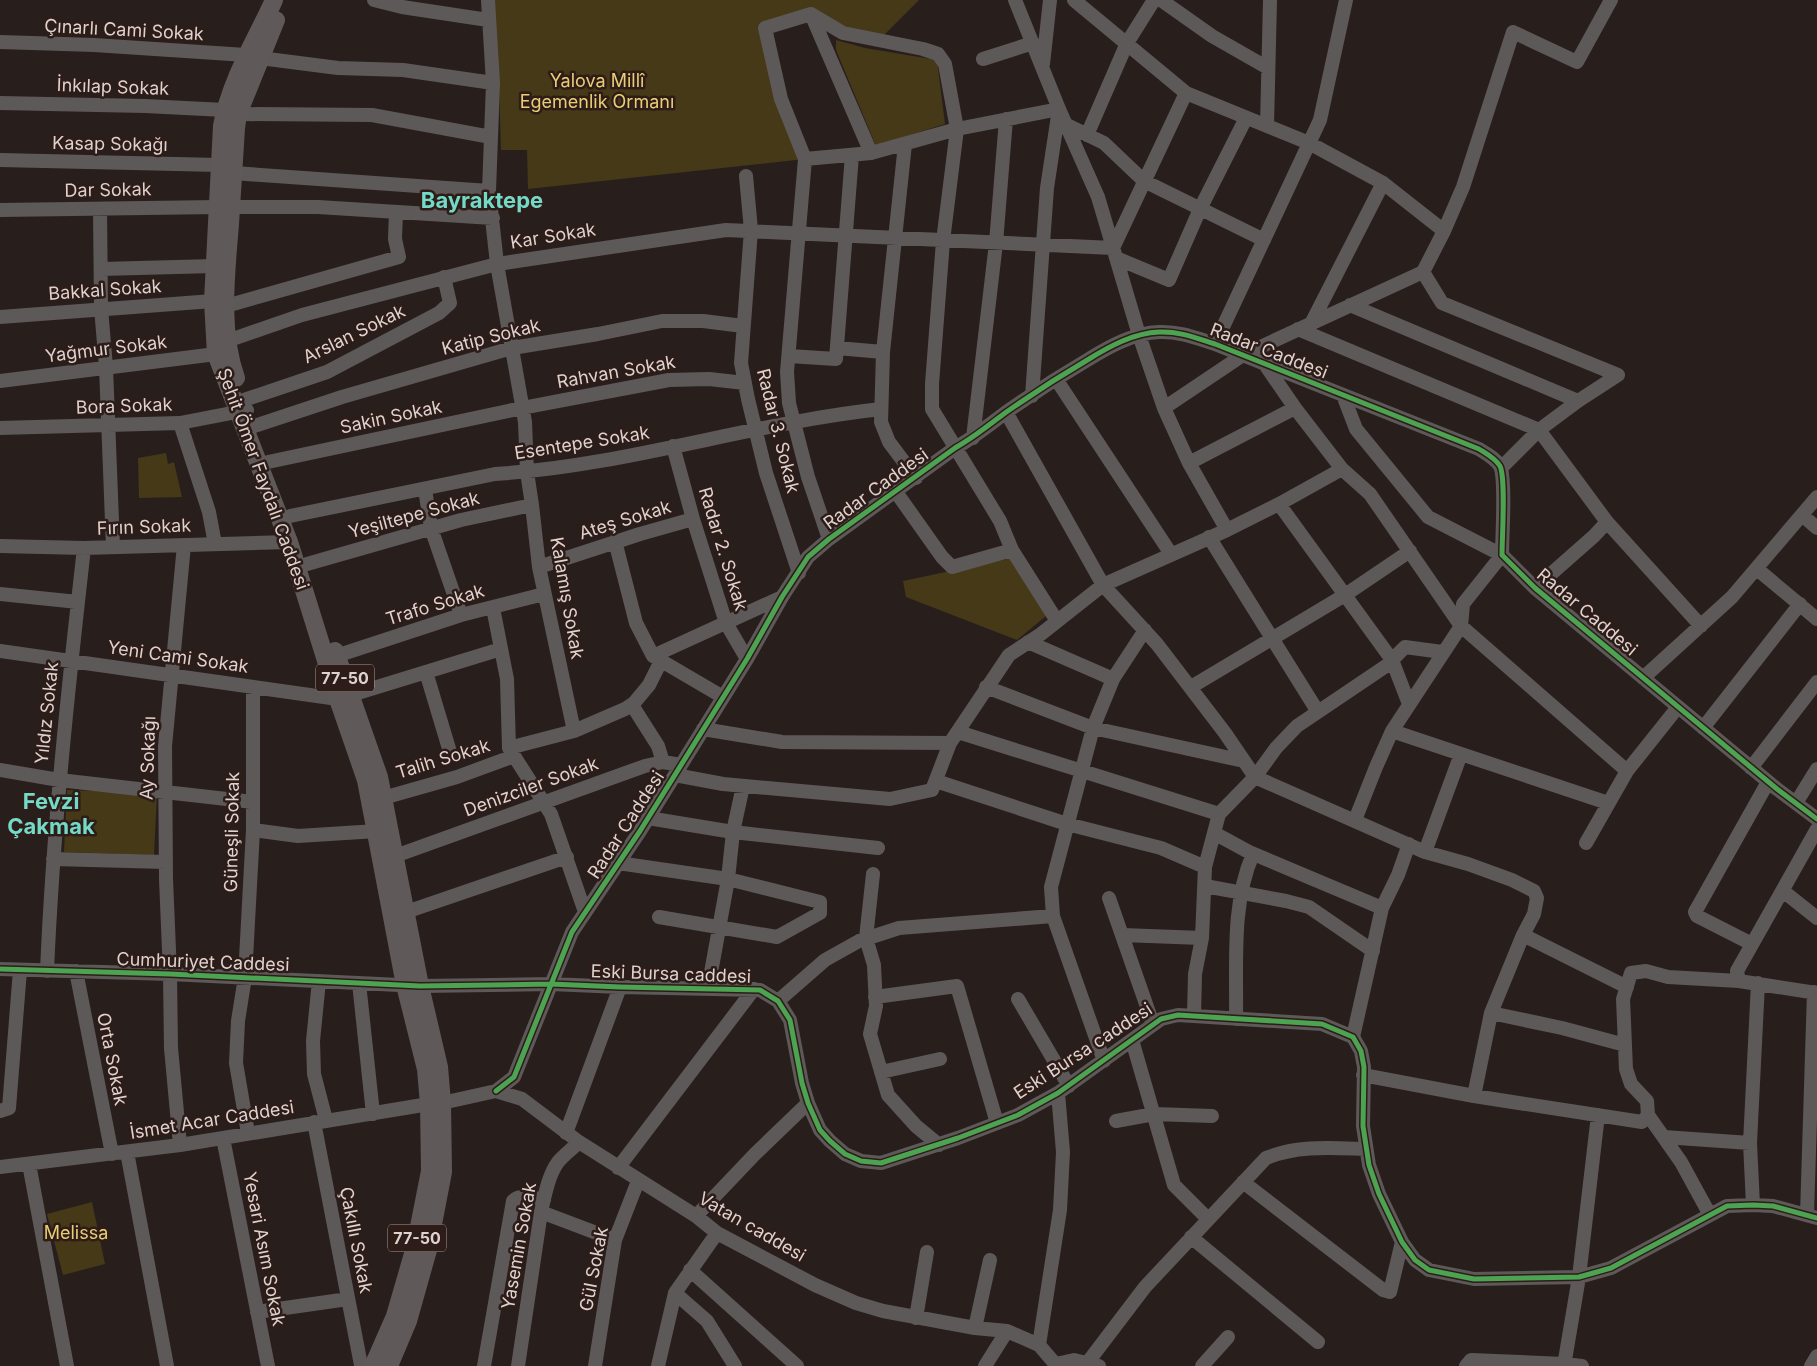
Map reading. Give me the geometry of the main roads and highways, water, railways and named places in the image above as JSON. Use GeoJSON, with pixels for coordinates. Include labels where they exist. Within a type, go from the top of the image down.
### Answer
{"type":"FeatureCollection","features":[{"type":"Feature","properties":{"kind":"main road","name":"Şehit Ömer Faydalı Caddesi"},"geometry":{"type":"LineString","coordinates":[[219,304],[226,169],[232,112],[274,0]]}},
{"type":"Feature","properties":{"kind":"main road","name":"Şehit Ömer Faydalı Caddesi"},"geometry":{"type":"LineString","coordinates":[[253,57],[285,0]]}},
{"type":"Feature","properties":{"kind":"main road","name":"Şehit Ömer Faydalı Caddesi"},"geometry":{"type":"LineString","coordinates":[[224,207],[215,266],[221,347],[232,365],[273,498],[344,697],[379,776],[406,912],[412,986]]}},
{"type":"Feature","properties":{"kind":"main road","name":"Şehit Ömer Faydalı Caddesi"},"geometry":{"type":"LineString","coordinates":[[246,412],[290,516],[336,656],[412,986],[439,1067],[436,1104],[444,1172],[430,1240],[408,1321],[369,1366]]}},
{"type":"Feature","properties":{"kind":"district","name":"Bayraktepe"},"geometry":{"type":"Point","coordinates":[482,200]}},
{"type":"Feature","properties":{"kind":"district","name":"Fevzi Çakmak"},"geometry":{"type":"Point","coordinates":[51,814]}},
{"type":"Feature","properties":{"kind":"park label","name":"Yalova Millî Egemenlik Ormanı"},"geometry":{"type":"Point","coordinates":[597,91]}},
{"type":"Feature","properties":{"kind":"park label","name":"Melissa"},"geometry":{"type":"Point","coordinates":[76,1233]}}]}
